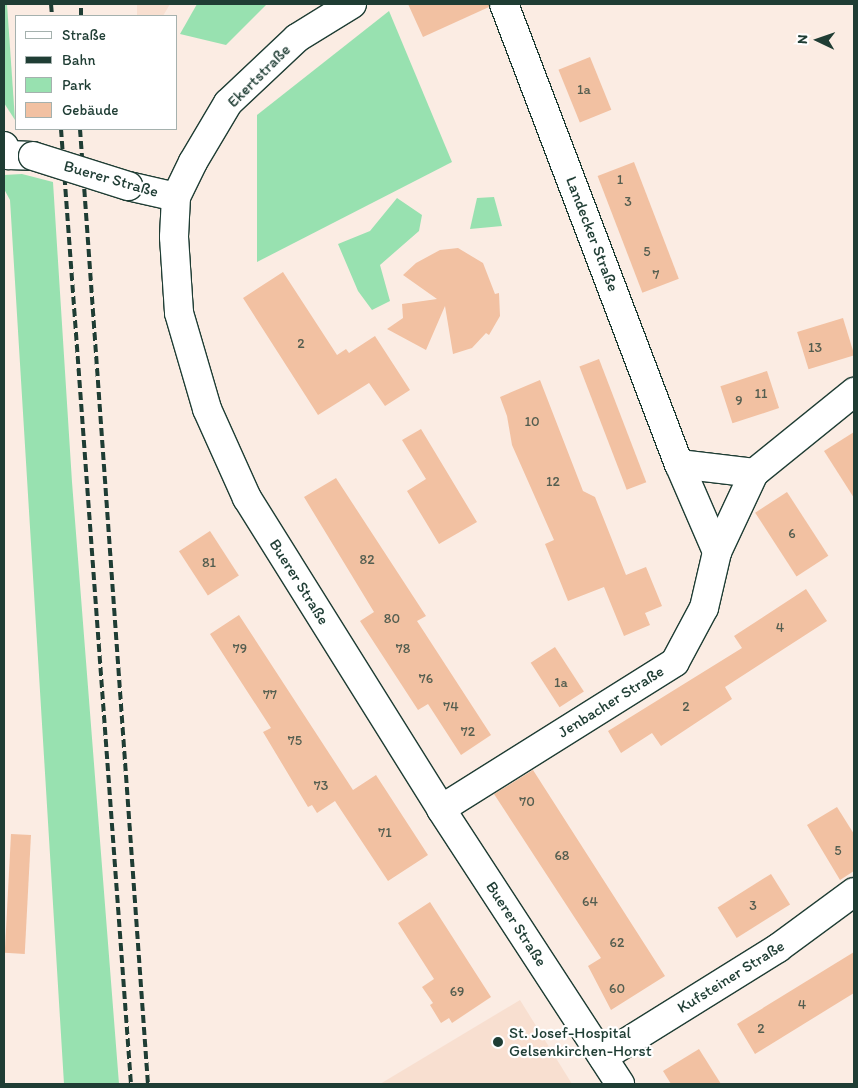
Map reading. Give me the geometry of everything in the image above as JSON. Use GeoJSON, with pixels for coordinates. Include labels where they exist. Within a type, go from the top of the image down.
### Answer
{"type":"FeatureCollection","features":[{"type":"Feature","properties":{"kind":"street","name":"Ekertstraße"},"geometry":{"type":"LineString","coordinates":[[176,197],[228,104],[296,38],[352,4]]}},
{"type":"Feature","properties":{"kind":"street","name":"Landecker Straße"},"geometry":{"type":"LineString","coordinates":[[504,4],[680,464],[717,552]]}},
{"type":"Feature","properties":{"kind":"street","name":"Buerer Straße"},"geometry":{"type":"LineString","coordinates":[[12,153],[128,186],[176,197],[174,237],[179,313],[207,408],[246,498],[441,809],[620,1084]]}},
{"type":"Feature","properties":{"kind":"street","name":"Jenbacher Straße"},"geometry":{"type":"LineString","coordinates":[[441,809],[675,662],[704,608],[717,552],[754,473],[854,392]]}},
{"type":"Feature","properties":{"kind":"street"},"geometry":{"type":"LineString","coordinates":[[680,464],[754,473]]}},
{"type":"Feature","properties":{"kind":"street","name":"Kufsteiner Straße"},"geometry":{"type":"LineString","coordinates":[[603,1057],[778,948],[854,892]]}},
{"type":"Feature","properties":{"kind":"shaded area"},"geometry":{"type":"Polygon","coordinates":[[[137,4],[170,4],[164,15],[137,15],[137,4]]]}},
{"type":"Feature","properties":{"kind":"shaded area","name":"St. Josef-Hospital Gelsenkirchen-Horst"},"geometry":{"type":"Polygon","coordinates":[[[520,1000],[572,1084],[380,1084],[520,1000]]]}},
{"type":"Feature","properties":{"kind":"green space"},"geometry":{"type":"Polygon","coordinates":[[[4,4],[7,4],[15,120],[4,103],[4,4]]]}},
{"type":"Feature","properties":{"kind":"green space"},"geometry":{"type":"Polygon","coordinates":[[[197,4],[267,4],[226,45],[180,34],[197,4]]]}},
{"type":"Feature","properties":{"kind":"green space"},"geometry":{"type":"Polygon","coordinates":[[[389,11],[452,162],[257,262],[257,115],[389,11]]]}},
{"type":"Feature","properties":{"kind":"green space"},"geometry":{"type":"Polygon","coordinates":[[[22,174],[53,182],[72,482],[119,1084],[64,1084],[10,200],[4,189],[4,175],[22,174]]]}},
{"type":"Feature","properties":{"kind":"green space"},"geometry":{"type":"Polygon","coordinates":[[[494,197],[502,226],[470,229],[477,198],[494,197]]]}},
{"type":"Feature","properties":{"kind":"green space"},"geometry":{"type":"Polygon","coordinates":[[[397,198],[422,215],[419,231],[380,265],[390,301],[372,310],[358,291],[338,244],[370,231],[397,198]]]}},
{"type":"Feature","properties":{"kind":"building"},"geometry":{"type":"Polygon","coordinates":[[[408,4],[489,4],[489,7],[423,37],[408,4]]]}},
{"type":"Feature","properties":{"kind":"building"},"geometry":{"type":"Polygon","coordinates":[[[590,57],[611,110],[580,123],[558,70],[590,57]]]}},
{"type":"Feature","properties":{"kind":"building"},"geometry":{"type":"Polygon","coordinates":[[[634,162],[679,279],[642,293],[598,176],[634,162]]]}},
{"type":"Feature","properties":{"kind":"building"},"geometry":{"type":"Polygon","coordinates":[[[458,248],[483,263],[495,294],[499,293],[500,316],[489,335],[486,333],[472,348],[453,354],[445,306],[426,350],[387,329],[403,318],[402,304],[437,299],[403,275],[416,263],[440,250],[458,248]]]}},
{"type":"Feature","properties":{"kind":"building"},"geometry":{"type":"Polygon","coordinates":[[[283,272],[337,355],[346,349],[349,353],[375,336],[410,390],[385,406],[369,383],[318,415],[243,298],[283,272]]]}},
{"type":"Feature","properties":{"kind":"building"},"geometry":{"type":"Polygon","coordinates":[[[843,318],[854,355],[808,369],[797,332],[843,318]]]}},
{"type":"Feature","properties":{"kind":"building"},"geometry":{"type":"Polygon","coordinates":[[[599,359],[646,482],[627,490],[579,367],[599,359]]]}},
{"type":"Feature","properties":{"kind":"building"},"geometry":{"type":"Polygon","coordinates":[[[767,371],[779,408],[732,423],[720,386],[767,371]]]}},
{"type":"Feature","properties":{"kind":"building"},"geometry":{"type":"Polygon","coordinates":[[[540,380],[583,491],[595,497],[626,575],[646,567],[662,606],[645,613],[650,625],[624,636],[604,587],[568,601],[545,544],[554,540],[512,445],[507,416],[500,397],[540,380]]]}},
{"type":"Feature","properties":{"kind":"building"},"geometry":{"type":"Polygon","coordinates":[[[421,429],[477,522],[439,544],[407,491],[426,479],[402,440],[421,429]]]}},
{"type":"Feature","properties":{"kind":"building"},"geometry":{"type":"Polygon","coordinates":[[[854,432],[854,498],[824,451],[854,432]]]}},
{"type":"Feature","properties":{"kind":"building"},"geometry":{"type":"Polygon","coordinates":[[[336,478],[426,616],[417,621],[491,735],[461,755],[428,704],[418,710],[360,621],[374,612],[304,497],[336,478]]]}},
{"type":"Feature","properties":{"kind":"building"},"geometry":{"type":"Polygon","coordinates":[[[787,492],[828,556],[797,576],[755,513],[787,492]]]}},
{"type":"Feature","properties":{"kind":"building"},"geometry":{"type":"Polygon","coordinates":[[[210,531],[239,575],[208,596],[179,551],[210,531]]]}},
{"type":"Feature","properties":{"kind":"building"},"geometry":{"type":"Polygon","coordinates":[[[806,589],[827,621],[725,687],[732,699],[661,746],[652,733],[621,753],[608,731],[742,648],[734,636],[806,589]]]}},
{"type":"Feature","properties":{"kind":"building"},"geometry":{"type":"Polygon","coordinates":[[[239,615],[353,790],[376,775],[428,855],[388,881],[335,801],[317,813],[312,805],[308,807],[263,732],[271,728],[210,634],[239,615]]]}},
{"type":"Feature","properties":{"kind":"building"},"geometry":{"type":"Polygon","coordinates":[[[555,647],[584,691],[560,707],[531,663],[555,647]]]}},
{"type":"Feature","properties":{"kind":"building"},"geometry":{"type":"Polygon","coordinates":[[[533,770],[665,976],[611,1010],[588,966],[601,958],[494,794],[533,770]]]}},
{"type":"Feature","properties":{"kind":"building"},"geometry":{"type":"Polygon","coordinates":[[[837,807],[854,834],[854,871],[840,880],[807,825],[837,807]]]}},
{"type":"Feature","properties":{"kind":"building"},"geometry":{"type":"Polygon","coordinates":[[[11,834],[31,835],[25,954],[5,953],[11,834]]]}},
{"type":"Feature","properties":{"kind":"building"},"geometry":{"type":"Polygon","coordinates":[[[771,874],[790,905],[737,938],[718,907],[771,874]]]}},
{"type":"Feature","properties":{"kind":"building"},"geometry":{"type":"Polygon","coordinates":[[[430,902],[491,997],[452,1023],[449,1018],[441,1023],[430,1005],[433,1003],[422,987],[434,979],[398,923],[430,902]]]}},
{"type":"Feature","properties":{"kind":"building"},"geometry":{"type":"Polygon","coordinates":[[[854,952],[854,993],[755,1054],[737,1024],[854,952]]]}},
{"type":"Feature","properties":{"kind":"building"},"geometry":{"type":"Polygon","coordinates":[[[699,1049],[721,1084],[671,1084],[663,1071],[699,1049]]]}},
{"type":"Feature","properties":{"kind":"railway"},"geometry":{"type":"LineString","coordinates":[[51,4],[52,15]]}},
{"type":"Feature","properties":{"kind":"railway"},"geometry":{"type":"LineString","coordinates":[[81,4],[81,15]]}},
{"type":"Feature","properties":{"kind":"railway"},"geometry":{"type":"LineString","coordinates":[[61,130],[131,1084]]}},
{"type":"Feature","properties":{"kind":"railway"},"geometry":{"type":"LineString","coordinates":[[80,130],[148,1084]]}},
{"type":"Feature","properties":{"kind":"place","name":"St. Josef-Hospital Gelsenkirchen-Horst"},"geometry":{"type":"Point","coordinates":[498,1042]}}]}
